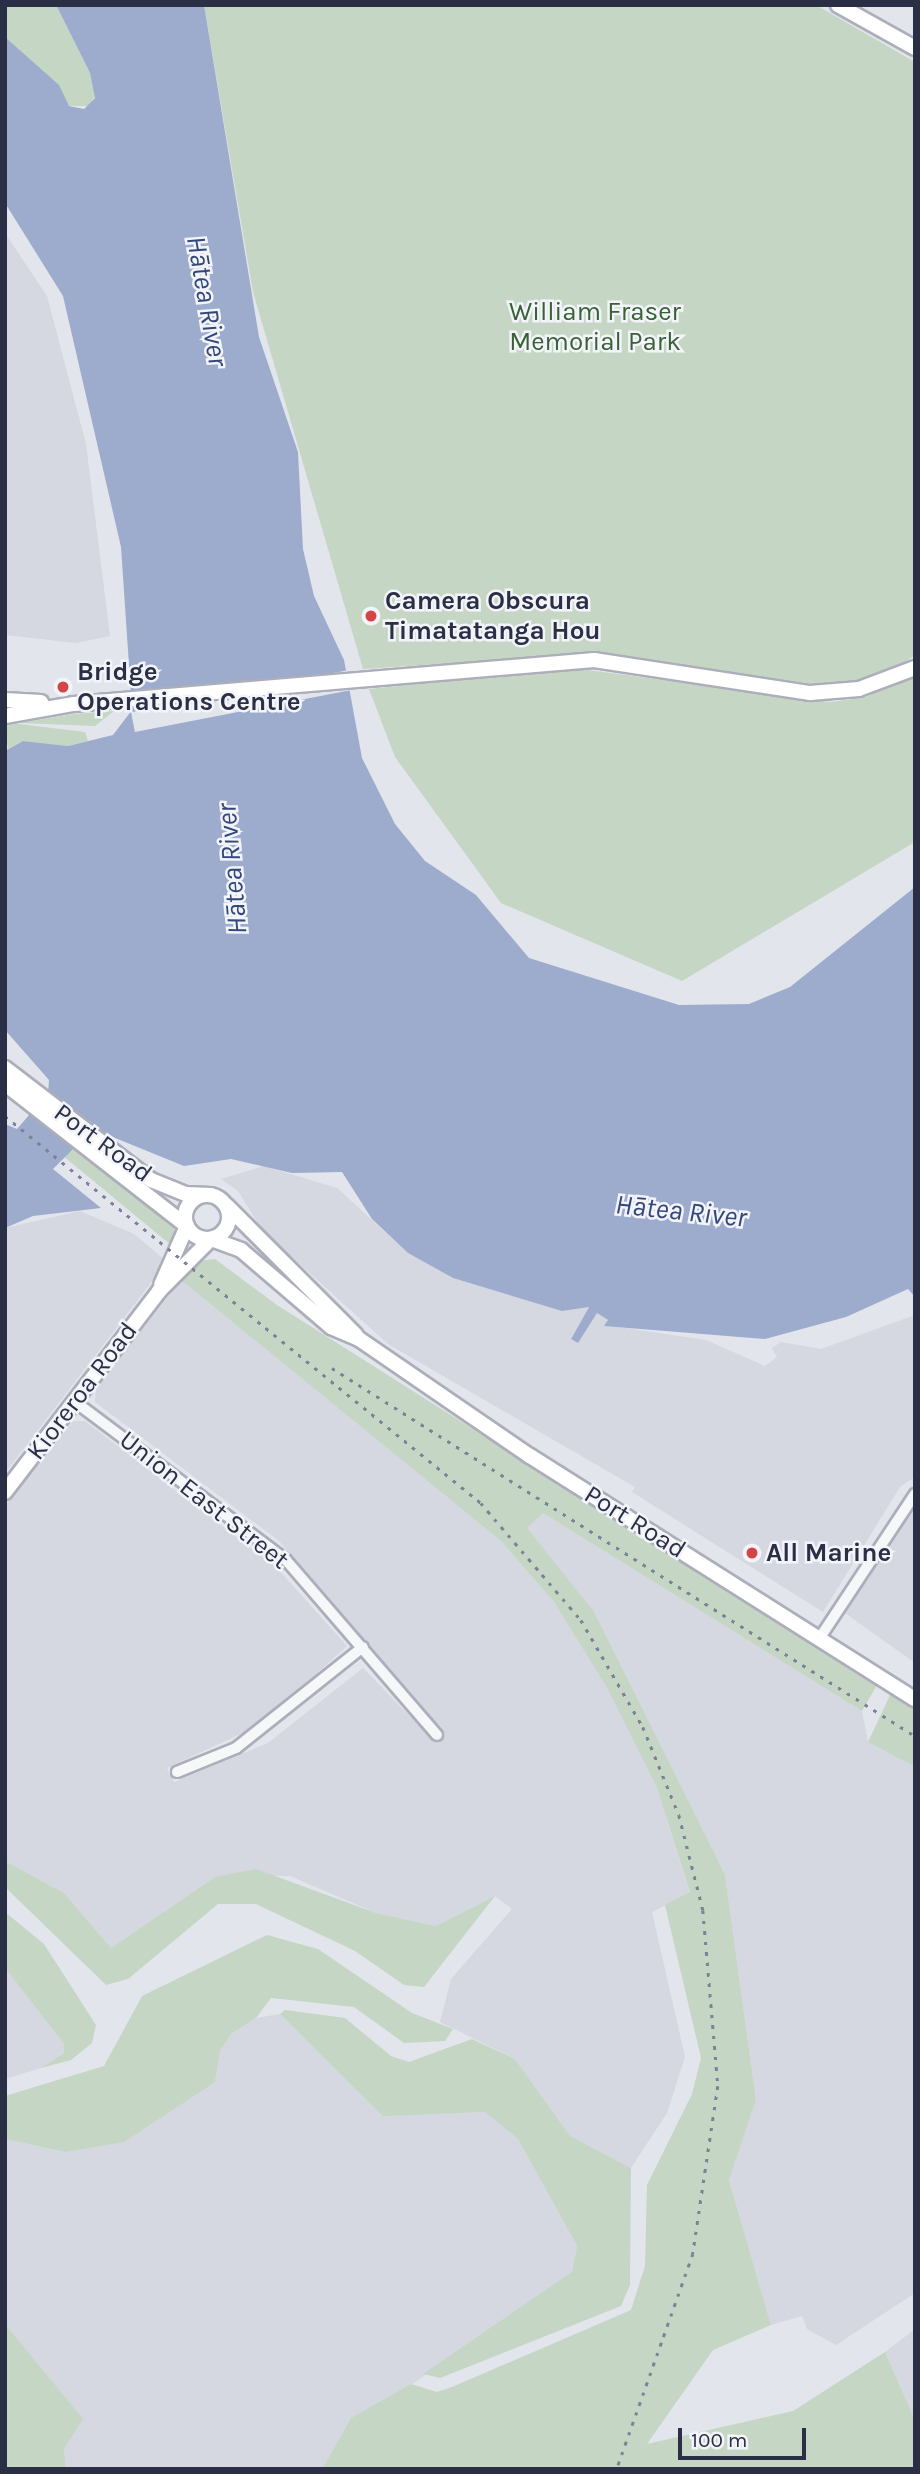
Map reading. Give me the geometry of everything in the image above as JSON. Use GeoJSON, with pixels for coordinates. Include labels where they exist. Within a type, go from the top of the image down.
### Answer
{"type":"FeatureCollection","features":[{"type":"Feature","properties":{"kind":"main road"},"geometry":{"type":"LineString","coordinates":[[838,5],[915,48]]}},
{"type":"Feature","properties":{"kind":"main road"},"geometry":{"type":"LineString","coordinates":[[5,716],[74,704],[594,660],[823,693],[859,689],[915,667]]}},
{"type":"Feature","properties":{"kind":"main road"},"geometry":{"type":"LineString","coordinates":[[5,700],[74,704]]}},
{"type":"Feature","properties":{"kind":"main road","name":"Port Road"},"geometry":{"type":"LineString","coordinates":[[5,1068],[12,1084],[105,1156],[169,1190],[211,1195],[227,1206],[359,1339],[530,1457],[915,1699]]}},
{"type":"Feature","properties":{"kind":"main road","name":"Port Road"},"geometry":{"type":"LineString","coordinates":[[105,1156],[126,1180],[187,1226],[241,1250],[331,1327],[359,1339]]}},
{"type":"Feature","properties":{"kind":"main road"},"geometry":{"type":"LineString","coordinates":[[187,1226],[188,1206],[211,1195]]}},
{"type":"Feature","properties":{"kind":"main road"},"geometry":{"type":"LineString","coordinates":[[211,1238],[227,1227],[227,1206]]}},
{"type":"Feature","properties":{"kind":"main road","name":"Kioreroa Road"},"geometry":{"type":"LineString","coordinates":[[159,1291],[187,1226]]}},
{"type":"Feature","properties":{"kind":"main road","name":"Kioreroa Road"},"geometry":{"type":"LineString","coordinates":[[5,1492],[159,1291],[211,1238]]}},
{"type":"Feature","properties":{"kind":"street","name":"Union East Street"},"geometry":{"type":"LineString","coordinates":[[74,1401],[286,1560],[437,1735]]}},
{"type":"Feature","properties":{"kind":"street"},"geometry":{"type":"LineString","coordinates":[[820,1639],[915,1494]]}},
{"type":"Feature","properties":{"kind":"street"},"geometry":{"type":"LineString","coordinates":[[177,1772],[236,1748],[363,1647]]}},
{"type":"Feature","properties":{"kind":"shaded area"},"geometry":{"type":"Polygon","coordinates":[[[5,233],[47,296],[86,444],[110,636],[76,643],[5,635],[5,233]]]}},
{"type":"Feature","properties":{"kind":"shaded area"},"geometry":{"type":"Polygon","coordinates":[[[264,1166],[337,1188],[408,1253],[453,1278],[562,1311],[589,1307],[571,1338],[578,1343],[597,1313],[608,1320],[605,1325],[706,1340],[765,1366],[777,1357],[772,1348],[781,1342],[821,1349],[915,1315],[915,1477],[900,1487],[823,1612],[632,1492],[635,1487],[388,1344],[262,1230],[238,1191],[221,1179],[264,1166]]]}},
{"type":"Feature","properties":{"kind":"shaded area"},"geometry":{"type":"Polygon","coordinates":[[[80,1211],[134,1234],[167,1262],[5,1473],[5,1228],[80,1211]]]}},
{"type":"Feature","properties":{"kind":"shaded area"},"geometry":{"type":"Polygon","coordinates":[[[181,1280],[501,1541],[554,1602],[608,1688],[657,1788],[690,1893],[652,1912],[685,2057],[667,2113],[631,2168],[570,2136],[515,2059],[440,2022],[451,1979],[512,1909],[495,1896],[436,1926],[376,1913],[290,1876],[215,1877],[111,1948],[64,1893],[5,1861],[5,1506],[73,1421],[85,1421],[277,1568],[347,1646],[260,1725],[167,1768],[174,1782],[268,1743],[363,1668],[433,1740],[443,1731],[279,1541],[95,1402],[96,1388],[181,1280]]]}},
{"type":"Feature","properties":{"kind":"shaded area"},"geometry":{"type":"Polygon","coordinates":[[[915,1506],[915,1663],[845,1613],[903,1514],[915,1506]]]}},
{"type":"Feature","properties":{"kind":"shaded area"},"geometry":{"type":"Polygon","coordinates":[[[543,1513],[862,1711],[868,1742],[915,1767],[915,2293],[836,2345],[807,2329],[802,2316],[771,2325],[729,2180],[756,2100],[725,1875],[526,1528],[543,1513]]]}},
{"type":"Feature","properties":{"kind":"shaded area"},"geometry":{"type":"Polygon","coordinates":[[[5,1968],[64,2044],[64,2053],[41,2068],[5,2079],[5,1968]]]}},
{"type":"Feature","properties":{"kind":"shaded area"},"geometry":{"type":"Polygon","coordinates":[[[280,2014],[383,2115],[485,2112],[518,2139],[577,2246],[572,2272],[391,2399],[351,2418],[322,2469],[66,2469],[64,2449],[82,2419],[5,2324],[5,2139],[65,2152],[215,2082],[220,2051],[231,2034],[256,2018],[280,2014]]]}},
{"type":"Feature","properties":{"kind":"shaded area"},"geometry":{"type":"Polygon","coordinates":[[[915,2329],[915,2420],[885,2352],[915,2329]]]}},
{"type":"Feature","properties":{"kind":"green space"},"geometry":{"type":"Polygon","coordinates":[[[5,5],[56,5],[90,73],[96,94],[89,106],[69,106],[7,39],[5,5]]]}},
{"type":"Feature","properties":{"kind":"green space","name":"William Fraser Memorial Park"},"geometry":{"type":"Polygon","coordinates":[[[204,5],[816,5],[915,62],[915,655],[895,669],[837,687],[589,654],[363,669],[253,292],[204,5]]]}},
{"type":"Feature","properties":{"kind":"green space"},"geometry":{"type":"Polygon","coordinates":[[[572,668],[831,702],[866,697],[915,674],[915,842],[682,981],[501,903],[395,757],[369,689],[572,668]]]}},
{"type":"Feature","properties":{"kind":"green space"},"geometry":{"type":"Polygon","coordinates":[[[114,711],[95,726],[20,723],[74,714],[114,711]]]}},
{"type":"Feature","properties":{"kind":"green space"},"geometry":{"type":"Polygon","coordinates":[[[11,723],[85,732],[88,741],[68,746],[23,741],[8,749],[5,726],[11,723]]]}},
{"type":"Feature","properties":{"kind":"green space"},"geometry":{"type":"Polygon","coordinates":[[[70,1146],[173,1221],[177,1250],[62,1155],[70,1146]]]}},
{"type":"Feature","properties":{"kind":"green space"},"geometry":{"type":"Polygon","coordinates":[[[215,1259],[277,1305],[877,1685],[862,1711],[543,1513],[527,1528],[594,1612],[725,1875],[756,2100],[729,2180],[771,2325],[713,2350],[647,2444],[793,2411],[885,2352],[915,2420],[915,2469],[322,2469],[351,2418],[411,2384],[437,2392],[452,2387],[631,2310],[645,2266],[647,2185],[692,2094],[701,2058],[665,1905],[690,1892],[657,1788],[608,1689],[554,1602],[501,1541],[181,1280],[198,1261],[215,1259]]]}},
{"type":"Feature","properties":{"kind":"green space"},"geometry":{"type":"Polygon","coordinates":[[[891,1693],[915,1708],[915,1767],[868,1742],[891,1693]]]}},
{"type":"Feature","properties":{"kind":"green space"},"geometry":{"type":"Polygon","coordinates":[[[5,1861],[64,1893],[111,1948],[215,1877],[256,1869],[376,1913],[436,1926],[495,1896],[424,1987],[404,1985],[355,1951],[256,1904],[218,1904],[128,1979],[106,1985],[5,1887],[5,1861]]]}},
{"type":"Feature","properties":{"kind":"green space"},"geometry":{"type":"Polygon","coordinates":[[[5,1912],[44,1944],[96,2025],[92,2043],[71,2060],[41,2068],[64,2053],[64,2044],[5,1968],[5,1912]]]}},
{"type":"Feature","properties":{"kind":"green space"},"geometry":{"type":"Polygon","coordinates":[[[267,1935],[318,1949],[412,2013],[453,2029],[445,2041],[404,2043],[354,2007],[271,1998],[256,2018],[231,2034],[220,2051],[215,2082],[124,2142],[65,2152],[5,2139],[5,2096],[104,2066],[142,1996],[267,1935]]]}},
{"type":"Feature","properties":{"kind":"green space"},"geometry":{"type":"Polygon","coordinates":[[[285,2010],[345,2018],[391,2056],[409,2062],[472,2039],[515,2059],[570,2136],[631,2168],[630,2285],[621,2306],[440,2378],[423,2374],[572,2272],[577,2246],[518,2139],[485,2112],[383,2116],[280,2014],[285,2010]]]}},
{"type":"Feature","properties":{"kind":"green space"},"geometry":{"type":"Polygon","coordinates":[[[5,2324],[83,2419],[64,2449],[66,2469],[5,2469],[5,2324]]]}},
{"type":"Feature","properties":{"kind":"water","name":"Hātea River"},"geometry":{"type":"Polygon","coordinates":[[[56,5],[204,5],[259,337],[298,452],[303,549],[314,596],[344,660],[362,758],[395,824],[425,861],[476,895],[529,958],[679,1005],[749,1004],[790,987],[915,887],[915,1297],[908,1289],[846,1317],[765,1339],[604,1326],[608,1320],[597,1313],[578,1343],[571,1339],[589,1307],[562,1311],[453,1278],[408,1253],[372,1219],[342,1172],[292,1173],[231,1159],[184,1166],[93,1129],[53,1169],[101,1208],[33,1216],[5,1228],[5,1124],[17,1129],[48,1093],[49,1080],[5,1030],[5,751],[23,741],[68,746],[113,735],[132,710],[121,547],[63,296],[5,203],[5,37],[59,85],[69,106],[84,109],[95,98],[90,73],[56,5]]]}},
{"type":"Feature","properties":{"kind":"pier"},"geometry":{"type":"Polygon","coordinates":[[[349,670],[353,690],[135,732],[131,712],[349,670]]]}},
{"type":"Feature","properties":{"kind":"railway"},"geometry":{"type":"LineString","coordinates":[[5,1116],[481,1503],[581,1620],[643,1727],[679,1815],[703,1910],[718,2086],[693,2254],[617,2469]]}},
{"type":"Feature","properties":{"kind":"railway"},"geometry":{"type":"LineString","coordinates":[[332,1368],[915,1736]]}},
{"type":"Feature","properties":{"kind":"place","name":"Camera Obscura Timatatanga Hou"},"geometry":{"type":"Point","coordinates":[371,616]}},
{"type":"Feature","properties":{"kind":"place","name":"Bridge Operations Centre"},"geometry":{"type":"Point","coordinates":[63,687]}},
{"type":"Feature","properties":{"kind":"place","name":"All Marine"},"geometry":{"type":"Point","coordinates":[752,1553]}}]}
